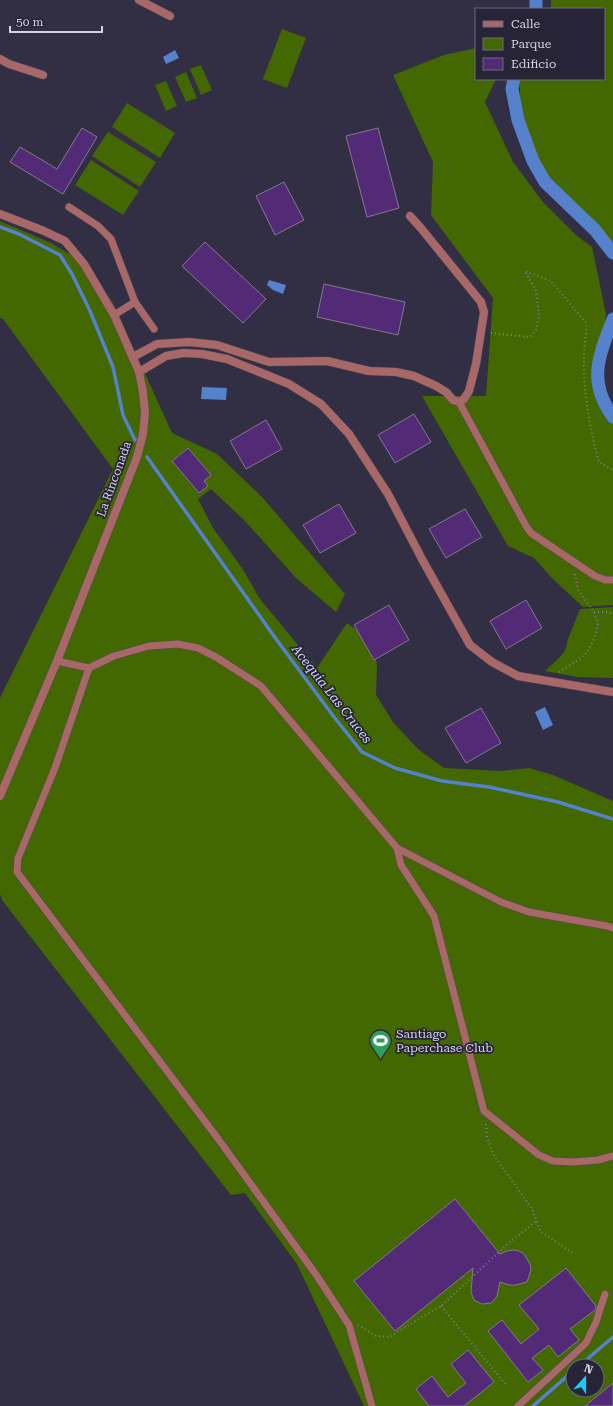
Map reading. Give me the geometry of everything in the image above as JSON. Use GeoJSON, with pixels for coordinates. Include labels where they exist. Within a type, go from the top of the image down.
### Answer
{"type":"FeatureCollection","features":[{"type":"Feature","properties":{"kind":"street"},"geometry":{"type":"LineString","coordinates":[[139,0],[170,16]]}},
{"type":"Feature","properties":{"kind":"street"},"geometry":{"type":"LineString","coordinates":[[0,59],[9,64],[43,75]]}},
{"type":"Feature","properties":{"kind":"street","name":"La Rinconada"},"geometry":{"type":"LineString","coordinates":[[0,214],[44,231],[65,242],[84,264],[114,315],[133,357],[139,372],[145,413],[143,434],[136,457],[57,661],[0,796]]}},
{"type":"Feature","properties":{"kind":"street"},"geometry":{"type":"LineString","coordinates":[[133,357],[157,344],[189,342],[217,345],[269,362],[283,363],[316,360],[327,361],[369,370],[396,372],[414,376],[436,386],[446,392],[452,400],[459,402],[464,399],[469,391],[476,364],[484,312],[481,302],[420,226],[410,216]]}},
{"type":"Feature","properties":{"kind":"street"},"geometry":{"type":"LineString","coordinates":[[139,372],[166,356],[183,353],[202,354],[226,359],[289,384],[321,404],[349,434],[388,494],[423,561],[470,645],[492,662],[518,676],[613,692]]}},
{"type":"Feature","properties":{"kind":"lane"},"geometry":{"type":"LineString","coordinates":[[69,207],[98,226],[111,239],[135,302],[154,329]]}},
{"type":"Feature","properties":{"kind":"lane"},"geometry":{"type":"LineString","coordinates":[[114,315],[135,302]]}},
{"type":"Feature","properties":{"kind":"lane"},"geometry":{"type":"LineString","coordinates":[[459,402],[526,526],[532,533],[595,576],[605,580],[613,580]]}},
{"type":"Feature","properties":{"kind":"lane"},"geometry":{"type":"LineString","coordinates":[[57,661],[89,668],[114,656],[150,646],[178,644],[198,648],[216,657],[261,686],[397,848],[501,902],[529,912],[613,928]]}},
{"type":"Feature","properties":{"kind":"lane"},"geometry":{"type":"LineString","coordinates":[[89,668],[55,768],[18,858],[17,872],[219,1140],[344,1316],[349,1325],[355,1343],[372,1406]]}},
{"type":"Feature","properties":{"kind":"lane"},"geometry":{"type":"LineString","coordinates":[[397,848],[401,865],[434,916],[484,1111],[539,1155],[553,1161],[573,1162],[598,1160],[613,1156]]}},
{"type":"Feature","properties":{"kind":"lane"},"geometry":{"type":"LineString","coordinates":[[518,1406],[586,1343],[596,1322],[605,1294]]}},
{"type":"Feature","properties":{"kind":"path"},"geometry":{"type":"LineString","coordinates":[[488,333],[530,337],[536,330],[539,315],[536,291],[525,271],[552,281],[587,324],[584,356],[586,404],[599,462],[613,470]]}},
{"type":"Feature","properties":{"kind":"path"},"geometry":{"type":"LineString","coordinates":[[558,673],[580,659],[588,651],[594,639],[598,624],[594,612],[578,590],[572,561]]}},
{"type":"Feature","properties":{"kind":"path"},"geometry":{"type":"LineString","coordinates":[[594,612],[609,612],[613,615]]}},
{"type":"Feature","properties":{"kind":"path"},"geometry":{"type":"LineString","coordinates":[[484,1111],[487,1137],[493,1154],[532,1209],[540,1231],[574,1254]]}},
{"type":"Feature","properties":{"kind":"path"},"geometry":{"type":"LineString","coordinates":[[344,1316],[376,1336],[389,1338],[441,1306],[510,1242],[536,1221]]}},
{"type":"Feature","properties":{"kind":"path"},"geometry":{"type":"LineString","coordinates":[[441,1306],[507,1386]]}},
{"type":"Feature","properties":{"kind":"green space"},"geometry":{"type":"Polygon","coordinates":[[[551,0],[613,0],[613,257],[589,225],[552,192],[525,137],[520,106],[520,80],[605,80],[605,8],[551,8],[551,0]]]}},
{"type":"Feature","properties":{"kind":"green space"},"geometry":{"type":"Polygon","coordinates":[[[282,29],[306,38],[287,88],[263,79],[282,29]]]}},
{"type":"Feature","properties":{"kind":"green space"},"geometry":{"type":"Polygon","coordinates":[[[475,48],[475,80],[496,80],[485,102],[513,162],[543,202],[577,236],[592,247],[606,314],[603,338],[598,348],[605,395],[613,409],[613,605],[583,607],[553,579],[534,558],[508,546],[422,396],[486,396],[493,298],[431,215],[433,162],[393,75],[444,55],[475,48]]]}},
{"type":"Feature","properties":{"kind":"green space"},"geometry":{"type":"Polygon","coordinates":[[[201,65],[212,90],[201,95],[190,69],[201,65]]]}},
{"type":"Feature","properties":{"kind":"green space"},"geometry":{"type":"Polygon","coordinates":[[[186,72],[197,98],[186,102],[175,77],[186,72]]]}},
{"type":"Feature","properties":{"kind":"green space"},"geometry":{"type":"Polygon","coordinates":[[[166,81],[177,106],[166,111],[155,85],[166,81]]]}},
{"type":"Feature","properties":{"kind":"green space"},"geometry":{"type":"Polygon","coordinates":[[[127,103],[175,133],[160,158],[112,127],[127,103]]]}},
{"type":"Feature","properties":{"kind":"green space"},"geometry":{"type":"Polygon","coordinates":[[[108,132],[156,162],[140,187],[92,156],[108,132]]]}},
{"type":"Feature","properties":{"kind":"green space"},"geometry":{"type":"Polygon","coordinates":[[[91,160],[139,191],[123,215],[75,185],[91,160]]]}},
{"type":"Feature","properties":{"kind":"green space","name":"Santiago Paperchase Club"},"geometry":{"type":"Polygon","coordinates":[[[0,221],[51,243],[86,264],[113,303],[172,433],[217,454],[262,497],[345,594],[336,612],[297,579],[245,521],[211,489],[198,499],[213,528],[242,568],[260,599],[317,668],[347,623],[373,642],[377,665],[376,695],[393,722],[418,749],[444,768],[500,771],[529,768],[553,775],[613,801],[613,1406],[364,1406],[297,1264],[245,1193],[231,1195],[2,900],[0,894],[0,698],[113,469],[3,319],[0,318],[0,221]]]}},
{"type":"Feature","properties":{"kind":"green space"},"geometry":{"type":"Polygon","coordinates":[[[613,607],[613,678],[577,677],[545,671],[565,651],[568,639],[580,609],[613,607]]]}},
{"type":"Feature","properties":{"kind":"water"},"geometry":{"type":"Polygon","coordinates":[[[175,50],[179,58],[166,64],[163,57],[175,50]]]}},
{"type":"Feature","properties":{"kind":"water"},"geometry":{"type":"Polygon","coordinates":[[[269,280],[286,285],[283,294],[273,290],[267,285],[269,280]]]}},
{"type":"Feature","properties":{"kind":"water"},"geometry":{"type":"Polygon","coordinates":[[[202,387],[227,388],[226,400],[201,399],[202,387]]]}},
{"type":"Feature","properties":{"kind":"water"},"geometry":{"type":"Polygon","coordinates":[[[545,707],[553,725],[543,730],[535,712],[545,707]]]}},
{"type":"Feature","properties":{"kind":"building"},"geometry":{"type":"Polygon","coordinates":[[[82,128],[97,137],[63,194],[10,162],[20,147],[57,169],[82,128]]]}},
{"type":"Feature","properties":{"kind":"building"},"geometry":{"type":"Polygon","coordinates":[[[378,128],[399,208],[367,217],[346,136],[378,128]]]}},
{"type":"Feature","properties":{"kind":"building"},"geometry":{"type":"Polygon","coordinates":[[[284,182],[304,220],[275,235],[256,196],[284,182]]]}},
{"type":"Feature","properties":{"kind":"building"},"geometry":{"type":"Polygon","coordinates":[[[205,242],[266,299],[243,323],[182,266],[205,242]]]}},
{"type":"Feature","properties":{"kind":"building"},"geometry":{"type":"Polygon","coordinates":[[[324,284],[405,302],[398,335],[317,317],[324,284]]]}},
{"type":"Feature","properties":{"kind":"building"},"geometry":{"type":"Polygon","coordinates":[[[414,414],[431,442],[395,463],[378,435],[414,414]]]}},
{"type":"Feature","properties":{"kind":"building"},"geometry":{"type":"Polygon","coordinates":[[[266,420],[282,449],[246,469],[230,441],[266,420]]]}},
{"type":"Feature","properties":{"kind":"building"},"geometry":{"type":"Polygon","coordinates":[[[188,448],[211,475],[204,481],[208,486],[199,493],[172,461],[188,448]]]}},
{"type":"Feature","properties":{"kind":"building"},"geometry":{"type":"Polygon","coordinates":[[[339,504],[356,533],[320,553],[303,525],[339,504]]]}},
{"type":"Feature","properties":{"kind":"building"},"geometry":{"type":"Polygon","coordinates":[[[465,509],[482,537],[446,558],[429,529],[465,509]]]}},
{"type":"Feature","properties":{"kind":"building"},"geometry":{"type":"Polygon","coordinates":[[[526,600],[542,628],[506,649],[490,621],[526,600]]]}},
{"type":"Feature","properties":{"kind":"building"},"geometry":{"type":"Polygon","coordinates":[[[389,605],[409,640],[374,660],[354,625],[389,605]]]}},
{"type":"Feature","properties":{"kind":"building"},"geometry":{"type":"Polygon","coordinates":[[[481,708],[501,743],[466,763],[445,728],[481,708]]]}},
{"type":"Feature","properties":{"kind":"building"},"geometry":{"type":"Polygon","coordinates":[[[455,1199],[500,1254],[513,1250],[524,1254],[530,1264],[531,1270],[527,1282],[509,1285],[500,1282],[497,1296],[494,1300],[491,1303],[482,1304],[474,1300],[471,1292],[473,1268],[395,1331],[354,1281],[455,1199]]]}},
{"type":"Feature","properties":{"kind":"building"},"geometry":{"type":"Polygon","coordinates":[[[566,1268],[596,1306],[595,1310],[570,1329],[579,1340],[558,1357],[549,1345],[532,1358],[543,1370],[528,1382],[488,1331],[502,1320],[521,1344],[539,1329],[519,1305],[566,1268]]]}},
{"type":"Feature","properties":{"kind":"building"},"geometry":{"type":"Polygon","coordinates":[[[468,1350],[494,1382],[464,1406],[429,1406],[416,1389],[432,1376],[448,1397],[466,1383],[451,1364],[468,1350]]]}},
{"type":"Feature","properties":{"kind":"building"},"geometry":{"type":"Polygon","coordinates":[[[613,1383],[613,1406],[585,1406],[595,1398],[605,1398],[605,1390],[613,1383]]]}},
{"type":"Feature","properties":{"kind":"waterway"},"geometry":{"type":"LineString","coordinates":[[536,0],[536,8]]}},
{"type":"Feature","properties":{"kind":"waterway"},"geometry":{"type":"LineString","coordinates":[[514,80],[512,89],[518,120],[533,161],[545,182],[595,230],[613,253]]}},
{"type":"Feature","properties":{"kind":"waterway","name":"Acequia Las Cruces"},"geometry":{"type":"LineString","coordinates":[[0,227],[19,234],[60,255],[72,274],[90,311],[113,367],[123,415],[135,440]]}},
{"type":"Feature","properties":{"kind":"waterway"},"geometry":{"type":"LineString","coordinates":[[613,319],[603,345],[598,368],[600,392],[613,417]]}},
{"type":"Feature","properties":{"kind":"waterway","name":"Acequia Las Cruces"},"geometry":{"type":"LineString","coordinates":[[147,457],[276,639],[362,752],[395,768],[442,781],[489,787],[558,802],[613,819]]}},
{"type":"Feature","properties":{"kind":"waterway"},"geometry":{"type":"LineString","coordinates":[[588,1358],[613,1337]]}},
{"type":"Feature","properties":{"kind":"waterway"},"geometry":{"type":"LineString","coordinates":[[533,1406],[565,1378]]}},
{"type":"Feature","properties":{"kind":"place","name":"Santiago Paperchase Club"},"geometry":{"type":"Point","coordinates":[381,1060]}}]}
